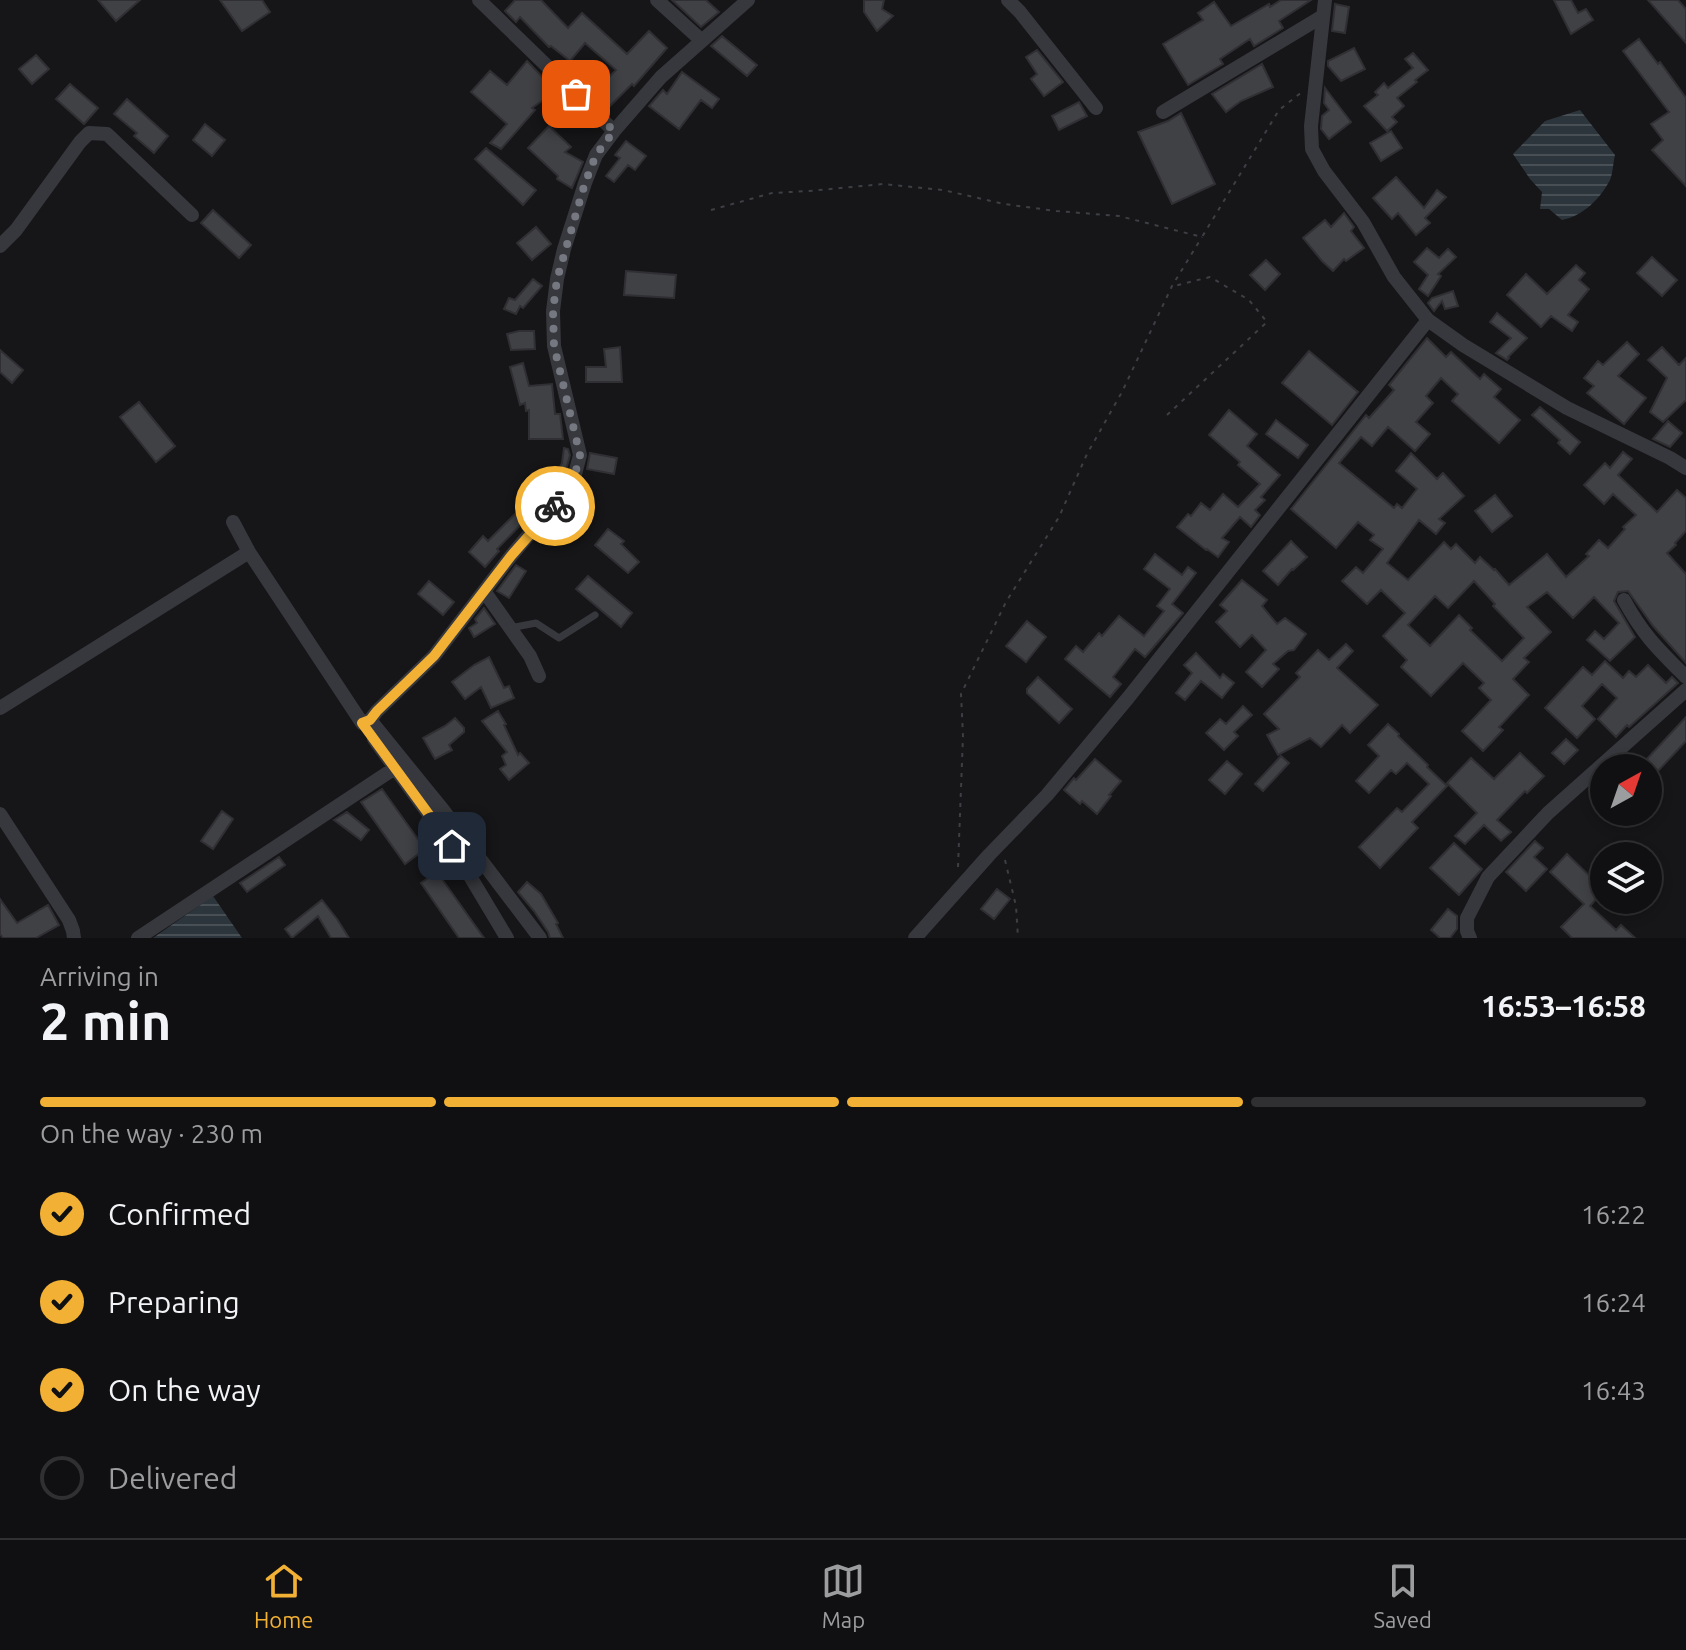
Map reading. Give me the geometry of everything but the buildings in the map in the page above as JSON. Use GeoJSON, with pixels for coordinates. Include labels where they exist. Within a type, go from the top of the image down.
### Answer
{"type":"FeatureCollection","features":[{"type":"Feature","properties":{"kind":"street"},"geometry":{"type":"LineString","coordinates":[[479,0],[614,131]]}},
{"type":"Feature","properties":{"kind":"street"},"geometry":{"type":"LineString","coordinates":[[657,0],[701,40]]}},
{"type":"Feature","properties":{"kind":"street"},"geometry":{"type":"LineString","coordinates":[[366,722],[434,656],[573,482],[580,455],[554,346],[553,311],[564,249],[585,183],[596,155],[661,77],[748,0]]}},
{"type":"Feature","properties":{"kind":"street"},"geometry":{"type":"LineString","coordinates":[[1008,0],[1096,108]]}},
{"type":"Feature","properties":{"kind":"street"},"geometry":{"type":"LineString","coordinates":[[1325,0],[1311,126],[1312,149],[1324,171],[1363,222],[1394,277],[1428,320],[1463,345],[1567,408],[1686,468]]}},
{"type":"Feature","properties":{"kind":"street"},"geometry":{"type":"LineString","coordinates":[[1163,112],[1323,16]]}},
{"type":"Feature","properties":{"kind":"street"},"geometry":{"type":"LineString","coordinates":[[0,246],[16,230],[89,133],[107,134],[192,215]]}},
{"type":"Feature","properties":{"kind":"street"},"geometry":{"type":"LineString","coordinates":[[915,938],[1047,795],[1128,698],[1428,320]]}},
{"type":"Feature","properties":{"kind":"street"},"geometry":{"type":"LineString","coordinates":[[233,522],[249,552],[395,768],[452,846],[507,938]]}},
{"type":"Feature","properties":{"kind":"street"},"geometry":{"type":"LineString","coordinates":[[0,708],[249,552]]}},
{"type":"Feature","properties":{"kind":"street"},"geometry":{"type":"LineString","coordinates":[[484,591],[530,656],[539,676]]}},
{"type":"Feature","properties":{"kind":"street"},"geometry":{"type":"LineString","coordinates":[[1624,600],[1651,643],[1686,677]]}},
{"type":"Feature","properties":{"kind":"street"},"geometry":{"type":"LineString","coordinates":[[1470,938],[1467,918],[1488,877],[1548,813],[1683,697]]}},
{"type":"Feature","properties":{"kind":"street"},"geometry":{"type":"LineString","coordinates":[[366,722],[443,810],[540,938]]}},
{"type":"Feature","properties":{"kind":"street"},"geometry":{"type":"LineString","coordinates":[[138,938],[395,768]]}},
{"type":"Feature","properties":{"kind":"street"},"geometry":{"type":"LineString","coordinates":[[0,814],[69,920],[74,938]]}},
{"type":"Feature","properties":{"kind":"lane"},"geometry":{"type":"LineString","coordinates":[[510,628],[536,623],[559,638],[595,615]]}},
{"type":"Feature","properties":{"kind":"path"},"geometry":{"type":"LineString","coordinates":[[958,891],[963,736],[961,694],[1006,602],[1059,517],[1087,454],[1122,392],[1172,286],[1279,110],[1315,82]]}},
{"type":"Feature","properties":{"kind":"path"},"geometry":{"type":"LineString","coordinates":[[711,210],[772,193],[883,184],[943,190],[1004,204],[1119,216],[1202,237]]}},
{"type":"Feature","properties":{"kind":"path"},"geometry":{"type":"LineString","coordinates":[[1167,415],[1267,322],[1249,300],[1210,277],[1172,286]]}},
{"type":"Feature","properties":{"kind":"path"},"geometry":{"type":"LineString","coordinates":[[1001,843],[1016,906],[1018,938]]}},
{"type":"Feature","properties":{"kind":"shaded area"},"geometry":{"type":"Polygon","coordinates":[[[1580,110],[1615,155],[1610,180],[1596,200],[1577,215],[1562,220],[1549,209],[1540,209],[1542,192],[1513,154],[1545,121],[1580,110]]]}},
{"type":"Feature","properties":{"kind":"shaded area"},"geometry":{"type":"Polygon","coordinates":[[[213,896],[242,938],[153,938],[213,896]]]}},
{"type":"Feature","properties":{"kind":"way so far"},"geometry":{"type":"LineString","coordinates":[[555,506],[573,482],[580,455],[554,346],[553,311],[557,279],[585,183],[596,155],[614,131],[576,94]]}},
{"type":"Feature","properties":{"kind":"route"},"geometry":{"type":"LineString","coordinates":[[452,846],[362,723],[370,720],[434,656],[511,556],[555,506]]}}]}
